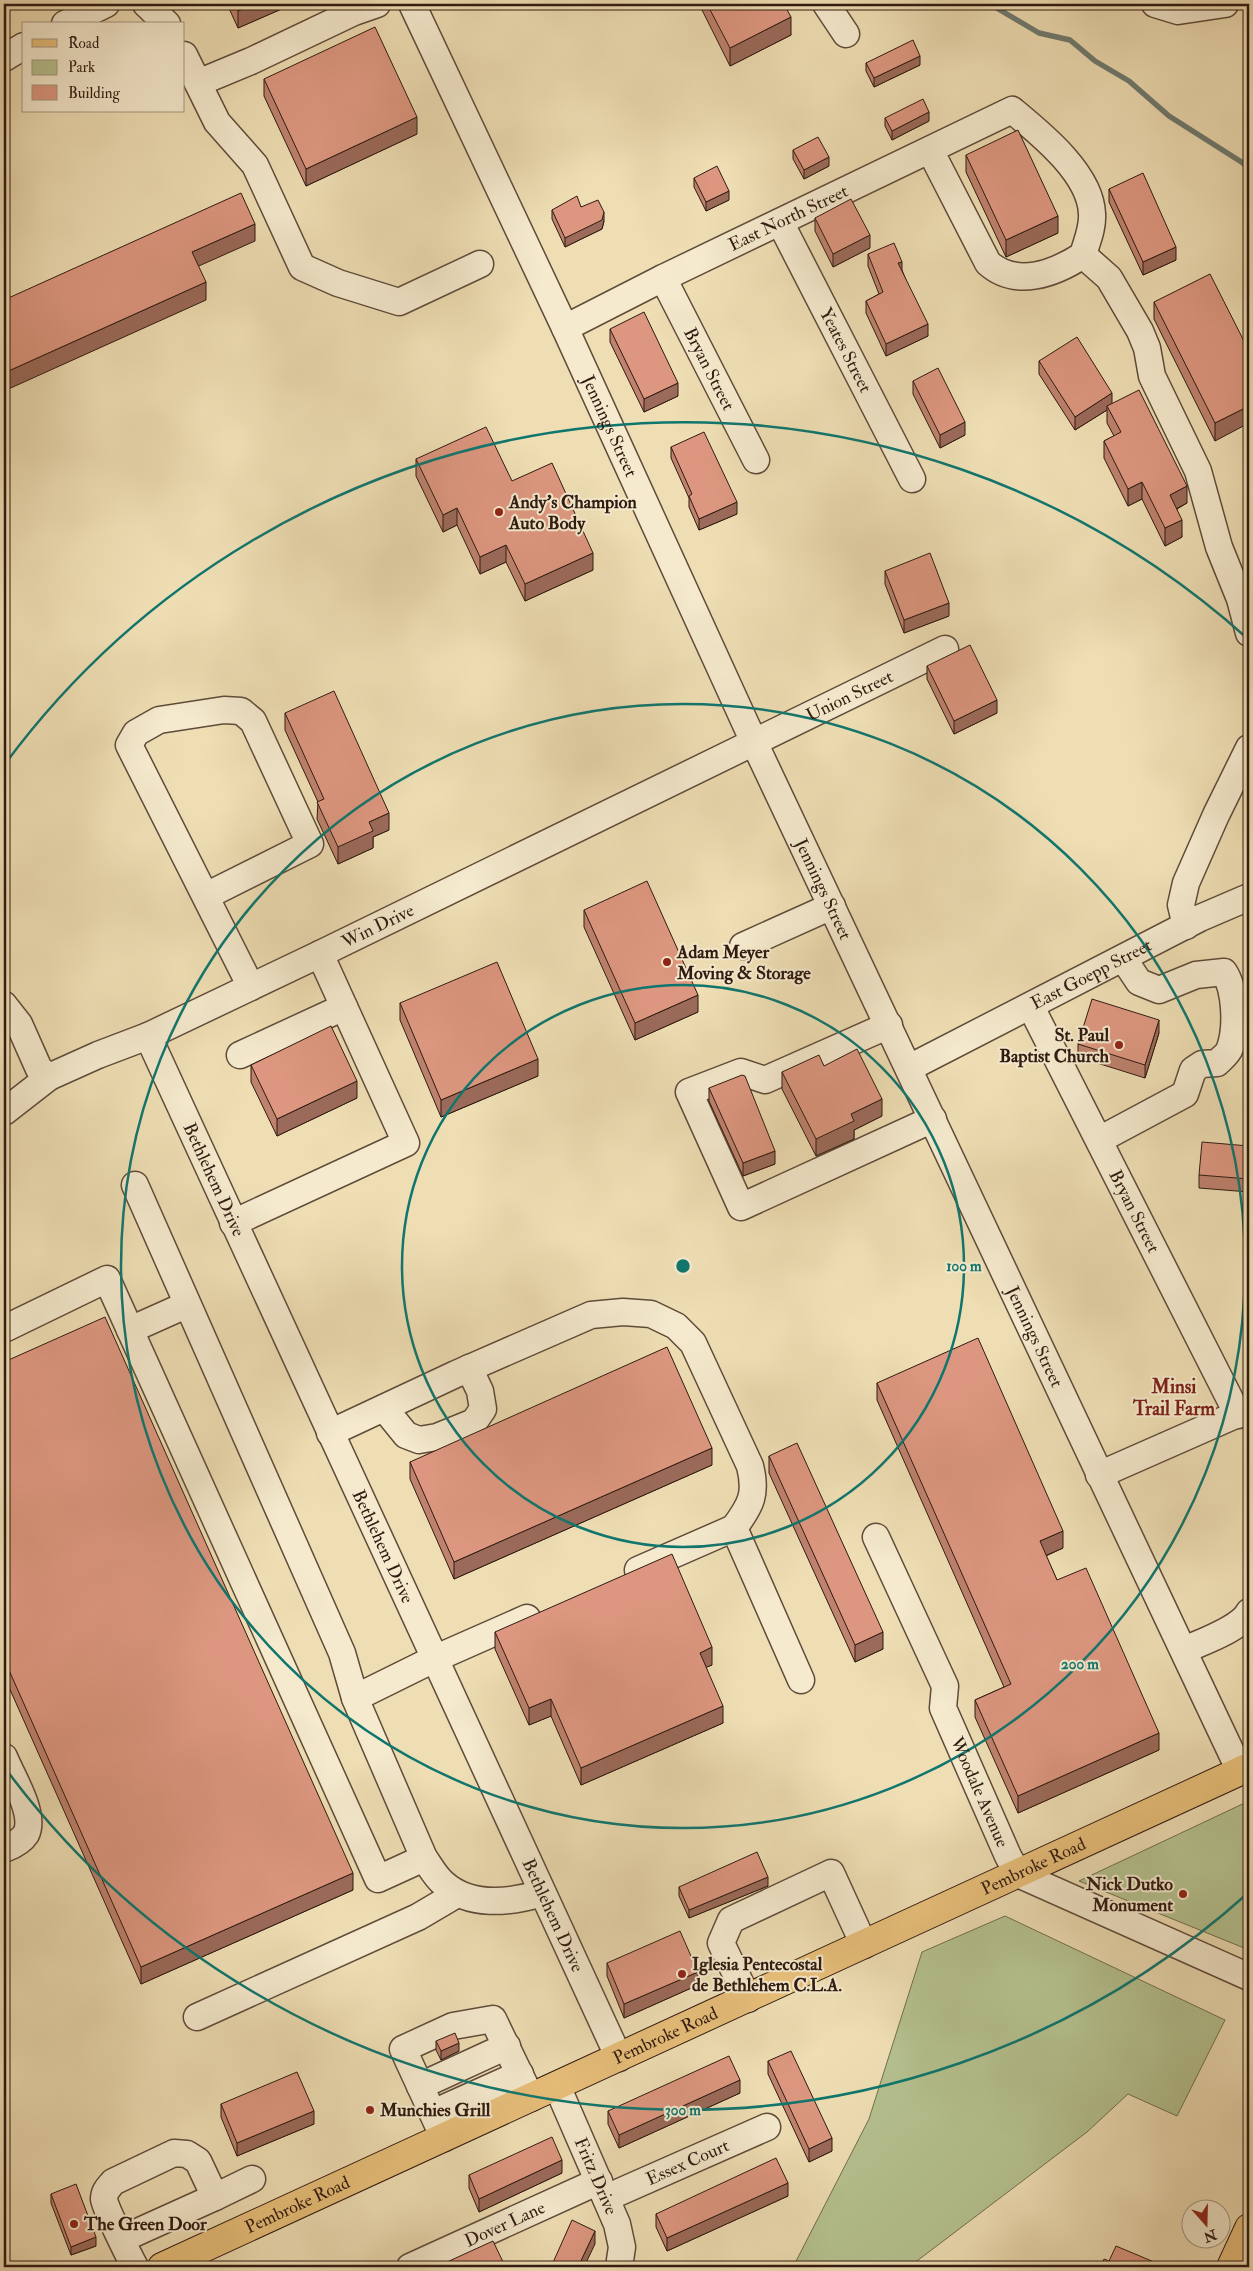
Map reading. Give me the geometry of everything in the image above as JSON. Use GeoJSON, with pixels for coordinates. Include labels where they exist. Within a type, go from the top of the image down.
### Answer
{"type":"FeatureCollection","features":[{"type":"Feature","properties":{"kind":"main road","name":"Pembroke Road"},"geometry":{"type":"LineString","coordinates":[[162,2267],[444,2138],[526,2086],[557,2086],[1245,1769]]}},
{"type":"Feature","properties":{"kind":"main road"},"geometry":{"type":"LineString","coordinates":[[1239,2260],[1249,2228]]}},
{"type":"Feature","properties":{"kind":"street"},"geometry":{"type":"LineString","coordinates":[[69,22],[106,4]]}},
{"type":"Feature","properties":{"kind":"street"},"geometry":{"type":"LineString","coordinates":[[146,4],[165,22]]}},
{"type":"Feature","properties":{"kind":"street"},"geometry":{"type":"LineString","coordinates":[[198,83],[251,61],[354,12],[377,4]]}},
{"type":"Feature","properties":{"kind":"street","name":"Jennings Street"},"geometry":{"type":"LineString","coordinates":[[412,4],[565,328],[753,740],[889,1025],[1099,1475],[1184,1650],[1245,1769]]}},
{"type":"Feature","properties":{"kind":"street"},"geometry":{"type":"LineString","coordinates":[[826,4],[846,34]]}},
{"type":"Feature","properties":{"kind":"street"},"geometry":{"type":"LineString","coordinates":[[1155,4],[1178,11],[1225,4]]}},
{"type":"Feature","properties":{"kind":"street"},"geometry":{"type":"LineString","coordinates":[[4,58],[22,47]]}},
{"type":"Feature","properties":{"kind":"street"},"geometry":{"type":"LineString","coordinates":[[185,57],[217,122],[255,165],[302,267],[338,283],[399,302],[480,264]]}},
{"type":"Feature","properties":{"kind":"street","name":"East North Street"},"geometry":{"type":"LineString","coordinates":[[565,328],[663,278],[1012,110],[1035,129],[1074,170],[1089,197],[1092,213],[1091,230],[1083,255]]}},
{"type":"Feature","properties":{"kind":"street"},"geometry":{"type":"LineString","coordinates":[[930,150],[988,263],[998,272],[1019,278],[1050,272],[1083,255],[1109,278],[1148,348],[1152,376],[1198,471],[1220,547],[1240,599],[1249,633]]}},
{"type":"Feature","properties":{"kind":"street","name":"Yeates Street"},"geometry":{"type":"LineString","coordinates":[[780,222],[912,479]]}},
{"type":"Feature","properties":{"kind":"street","name":"Bryan Street"},"geometry":{"type":"LineString","coordinates":[[663,278],[756,460]]}},
{"type":"Feature","properties":{"kind":"street","name":"Union Street"},"geometry":{"type":"LineString","coordinates":[[753,740],[945,648]]}},
{"type":"Feature","properties":{"kind":"street"},"geometry":{"type":"LineString","coordinates":[[206,896],[310,844],[253,721],[241,711],[224,710],[159,720],[136,733],[129,745],[251,987]]}},
{"type":"Feature","properties":{"kind":"street","name":"Win Drive"},"geometry":{"type":"LineString","coordinates":[[4,1112],[49,1077],[98,1055],[148,1036],[320,954],[753,740]]}},
{"type":"Feature","properties":{"kind":"street"},"geometry":{"type":"LineString","coordinates":[[1193,922],[1181,905],[1186,883],[1216,815],[1249,748]]}},
{"type":"Feature","properties":{"kind":"street","name":"East Goepp Street"},"geometry":{"type":"LineString","coordinates":[[909,1068],[1031,1007],[1193,922],[1249,897]]}},
{"type":"Feature","properties":{"kind":"street"},"geometry":{"type":"LineString","coordinates":[[743,946],[832,906]]}},
{"type":"Feature","properties":{"kind":"street"},"geometry":{"type":"LineString","coordinates":[[233,1223],[406,1143],[320,954]]}},
{"type":"Feature","properties":{"kind":"street"},"geometry":{"type":"LineString","coordinates":[[1099,1140],[1185,1094],[1193,1070],[1202,1064],[1216,1063],[1229,1050],[1234,1017],[1231,983],[1224,972],[1196,975],[1160,990],[1139,982],[1123,958]]}},
{"type":"Feature","properties":{"kind":"street"},"geometry":{"type":"LineString","coordinates":[[4,1005],[19,1024],[39,1069],[49,1077]]}},
{"type":"Feature","properties":{"kind":"street"},"geometry":{"type":"LineString","coordinates":[[240,1055],[344,1007]]}},
{"type":"Feature","properties":{"kind":"street","name":"Bryan Street"},"geometry":{"type":"LineString","coordinates":[[1031,1007],[1243,1412]]}},
{"type":"Feature","properties":{"kind":"street"},"geometry":{"type":"LineString","coordinates":[[889,1025],[765,1080],[741,1072],[689,1092],[741,1207],[933,1119]]}},
{"type":"Feature","properties":{"kind":"street","name":"Bethlehem Drive"},"geometry":{"type":"LineString","coordinates":[[148,1036],[542,1893],[620,2058]]}},
{"type":"Feature","properties":{"kind":"street"},"geometry":{"type":"LineString","coordinates":[[135,1185],[186,1305],[342,1653],[355,1698],[424,1858],[441,1882],[457,1894],[492,1902],[525,1898],[542,1893]]}},
{"type":"Feature","properties":{"kind":"street"},"geometry":{"type":"LineString","coordinates":[[4,1327],[6,1328],[107,1279],[378,1879],[424,1858]]}},
{"type":"Feature","properties":{"kind":"street"},"geometry":{"type":"LineString","coordinates":[[130,1330],[186,1305]]}},
{"type":"Feature","properties":{"kind":"street"},"geometry":{"type":"LineString","coordinates":[[330,1433],[469,1368],[591,1315],[623,1312],[651,1314],[676,1326],[693,1343],[750,1466],[754,1485],[748,1509],[734,1528],[617,1579]]}},
{"type":"Feature","properties":{"kind":"street"},"geometry":{"type":"LineString","coordinates":[[384,1408],[406,1435],[419,1440],[436,1437],[474,1422],[482,1409],[480,1391],[469,1368]]}},
{"type":"Feature","properties":{"kind":"street"},"geometry":{"type":"LineString","coordinates":[[1099,1475],[1243,1412]]}},
{"type":"Feature","properties":{"kind":"street"},"geometry":{"type":"LineString","coordinates":[[734,1528],[801,1680]]}},
{"type":"Feature","properties":{"kind":"street","name":"Woodale Avenue"},"geometry":{"type":"LineString","coordinates":[[876,1537],[945,1686],[943,1708],[1008,1856],[1018,1874]]}},
{"type":"Feature","properties":{"kind":"street"},"geometry":{"type":"LineString","coordinates":[[355,1698],[434,1659],[545,1610]]}},
{"type":"Feature","properties":{"kind":"street"},"geometry":{"type":"LineString","coordinates":[[1184,1650],[1212,1638],[1248,1615]]}},
{"type":"Feature","properties":{"kind":"street"},"geometry":{"type":"LineString","coordinates":[[4,1757],[27,1809],[30,1823],[25,1835],[18,1843],[4,1850]]}},
{"type":"Feature","properties":{"kind":"street"},"geometry":{"type":"LineString","coordinates":[[748,1998],[721,1943],[731,1920],[831,1874],[864,1945]]}},
{"type":"Feature","properties":{"kind":"street"},"geometry":{"type":"LineString","coordinates":[[1018,1874],[1249,1977]]}},
{"type":"Feature","properties":{"kind":"street"},"geometry":{"type":"LineString","coordinates":[[196,2017],[418,1917],[457,1894]]}},
{"type":"Feature","properties":{"kind":"street"},"geometry":{"type":"LineString","coordinates":[[433,2113],[526,2086],[494,2019],[453,2026],[403,2049],[444,2138]]}},
{"type":"Feature","properties":{"kind":"street"},"geometry":{"type":"LineString","coordinates":[[420,2086],[507,2046]]}},
{"type":"Feature","properties":{"kind":"street","name":"Fritz Drive"},"geometry":{"type":"LineString","coordinates":[[557,2086],[621,2235],[622,2247],[619,2267]]}},
{"type":"Feature","properties":{"kind":"street","name":"Essex Court"},"geometry":{"type":"LineString","coordinates":[[603,2190],[767,2127]]}},
{"type":"Feature","properties":{"kind":"street"},"geometry":{"type":"LineString","coordinates":[[135,2267],[104,2200],[106,2190],[113,2182],[174,2153],[187,2154],[198,2161],[215,2197]]}},
{"type":"Feature","properties":{"kind":"street"},"geometry":{"type":"LineString","coordinates":[[122,2239],[252,2179]]}},
{"type":"Feature","properties":{"kind":"street","name":"Dover Lane"},"geometry":{"type":"LineString","coordinates":[[410,2267],[603,2190]]}},
{"type":"Feature","properties":{"kind":"green space"},"geometry":{"type":"Polygon","coordinates":[[[1249,1801],[1249,1950],[1079,1881],[1249,1801]]]}},
{"type":"Feature","properties":{"kind":"green space"},"geometry":{"type":"Polygon","coordinates":[[[1005,1916],[1225,2020],[1177,2116],[1128,2094],[1087,2132],[909,2267],[793,2267],[869,2119],[922,1952],[1005,1916]]]}},
{"type":"Feature","properties":{"kind":"building"},"geometry":{"type":"Polygon","coordinates":[[[234,4],[254,4],[238,11],[234,4]]]}},
{"type":"Feature","properties":{"kind":"building"},"geometry":{"type":"Polygon","coordinates":[[[707,4],[784,4],[791,17],[730,48],[707,4]]]}},
{"type":"Feature","properties":{"kind":"building"},"geometry":{"type":"Polygon","coordinates":[[[375,27],[417,117],[306,169],[264,79],[375,27]]]}},
{"type":"Feature","properties":{"kind":"building"},"geometry":{"type":"Polygon","coordinates":[[[913,40],[920,56],[874,78],[866,63],[913,40]]]}},
{"type":"Feature","properties":{"kind":"building"},"geometry":{"type":"Polygon","coordinates":[[[923,99],[929,112],[892,131],[885,118],[923,99]]]}},
{"type":"Feature","properties":{"kind":"building"},"geometry":{"type":"Polygon","coordinates":[[[1018,130],[1058,216],[1006,240],[966,155],[1018,130]]]}},
{"type":"Feature","properties":{"kind":"building"},"geometry":{"type":"Polygon","coordinates":[[[818,137],[829,157],[804,170],[793,150],[818,137]]]}},
{"type":"Feature","properties":{"kind":"building"},"geometry":{"type":"Polygon","coordinates":[[[717,166],[729,191],[706,202],[694,178],[717,166]]]}},
{"type":"Feature","properties":{"kind":"building"},"geometry":{"type":"Polygon","coordinates":[[[1143,173],[1176,247],[1143,262],[1109,189],[1143,173]]]}},
{"type":"Feature","properties":{"kind":"building"},"geometry":{"type":"Polygon","coordinates":[[[241,193],[255,224],[192,252],[206,282],[4,373],[4,300],[241,193]]]}},
{"type":"Feature","properties":{"kind":"building"},"geometry":{"type":"Polygon","coordinates":[[[577,196],[581,207],[598,200],[604,212],[602,220],[565,238],[552,210],[577,196]]]}},
{"type":"Feature","properties":{"kind":"building"},"geometry":{"type":"Polygon","coordinates":[[[851,199],[870,235],[833,254],[815,218],[851,199]]]}},
{"type":"Feature","properties":{"kind":"building"},"geometry":{"type":"Polygon","coordinates":[[[894,243],[902,262],[898,263],[928,324],[886,344],[866,301],[883,292],[868,254],[894,243]]]}},
{"type":"Feature","properties":{"kind":"building"},"geometry":{"type":"Polygon","coordinates":[[[1210,274],[1249,351],[1249,406],[1215,423],[1154,302],[1210,274]]]}},
{"type":"Feature","properties":{"kind":"building"},"geometry":{"type":"Polygon","coordinates":[[[644,312],[678,383],[644,399],[610,329],[644,312]]]}},
{"type":"Feature","properties":{"kind":"building"},"geometry":{"type":"Polygon","coordinates":[[[1077,337],[1112,393],[1075,417],[1039,361],[1077,337]]]}},
{"type":"Feature","properties":{"kind":"building"},"geometry":{"type":"Polygon","coordinates":[[[938,368],[965,422],[940,435],[913,381],[938,368]]]}},
{"type":"Feature","properties":{"kind":"building"},"geometry":{"type":"Polygon","coordinates":[[[1139,390],[1187,486],[1170,495],[1182,520],[1165,528],[1142,482],[1128,489],[1104,441],[1121,432],[1107,406],[1139,390]]]}},
{"type":"Feature","properties":{"kind":"building","name":"Andy's Champion Auto Body"},"geometry":{"type":"Polygon","coordinates":[[[486,427],[512,481],[552,463],[593,553],[525,584],[506,545],[480,557],[457,508],[443,515],[416,459],[486,427]]]}},
{"type":"Feature","properties":{"kind":"building"},"geometry":{"type":"Polygon","coordinates":[[[704,432],[737,502],[699,519],[689,496],[692,494],[671,447],[704,432]]]}},
{"type":"Feature","properties":{"kind":"building"},"geometry":{"type":"Polygon","coordinates":[[[930,553],[949,603],[904,620],[885,571],[930,553]]]}},
{"type":"Feature","properties":{"kind":"building"},"geometry":{"type":"Polygon","coordinates":[[[970,645],[997,700],[954,721],[927,666],[970,645]]]}},
{"type":"Feature","properties":{"kind":"building"},"geometry":{"type":"Polygon","coordinates":[[[334,691],[389,813],[369,822],[373,831],[338,847],[317,802],[324,799],[285,713],[334,691]]]}},
{"type":"Feature","properties":{"kind":"building"},"geometry":{"type":"Polygon","coordinates":[[[647,881],[698,995],[635,1023],[584,910],[647,881]]]}},
{"type":"Feature","properties":{"kind":"building"},"geometry":{"type":"Polygon","coordinates":[[[497,962],[538,1059],[441,1100],[400,1003],[497,962]]]}},
{"type":"Feature","properties":{"kind":"building","name":"St. Paul Baptist Church"},"geometry":{"type":"Polygon","coordinates":[[[1092,999],[1159,1020],[1145,1065],[1078,1044],[1092,999]]]}},
{"type":"Feature","properties":{"kind":"building"},"geometry":{"type":"Polygon","coordinates":[[[331,1026],[357,1081],[277,1119],[251,1065],[331,1026]]]}},
{"type":"Feature","properties":{"kind":"building"},"geometry":{"type":"Polygon","coordinates":[[[857,1049],[882,1099],[851,1114],[854,1121],[816,1139],[782,1072],[819,1055],[824,1066],[857,1049]]]}},
{"type":"Feature","properties":{"kind":"building"},"geometry":{"type":"Polygon","coordinates":[[[742,1075],[745,1076],[775,1151],[743,1163],[709,1088],[742,1075]]]}},
{"type":"Feature","properties":{"kind":"building"},"geometry":{"type":"Polygon","coordinates":[[[1202,1142],[1249,1146],[1249,1179],[1199,1175],[1202,1142]]]}},
{"type":"Feature","properties":{"kind":"building"},"geometry":{"type":"Polygon","coordinates":[[[105,1317],[353,1873],[141,1967],[4,1659],[4,1362],[105,1317]]]}},
{"type":"Feature","properties":{"kind":"building"},"geometry":{"type":"Polygon","coordinates":[[[978,1338],[1063,1531],[1040,1541],[1057,1580],[1086,1568],[1159,1733],[1018,1796],[975,1700],[1011,1684],[877,1383],[978,1338]]]}},
{"type":"Feature","properties":{"kind":"building"},"geometry":{"type":"Polygon","coordinates":[[[667,1347],[712,1448],[454,1562],[410,1462],[667,1347]]]}},
{"type":"Feature","properties":{"kind":"building"},"geometry":{"type":"Polygon","coordinates":[[[797,1443],[883,1632],[855,1645],[769,1456],[797,1443]]]}},
{"type":"Feature","properties":{"kind":"building"},"geometry":{"type":"Polygon","coordinates":[[[672,1554],[712,1647],[700,1653],[723,1706],[581,1768],[551,1699],[529,1708],[495,1632],[672,1554]]]}},
{"type":"Feature","properties":{"kind":"building"},"geometry":{"type":"Polygon","coordinates":[[[757,1852],[768,1877],[689,1910],[679,1887],[757,1852]]]}},
{"type":"Feature","properties":{"kind":"building"},"geometry":{"type":"Polygon","coordinates":[[[680,1931],[698,1972],[624,2004],[607,1963],[680,1931]]]}},
{"type":"Feature","properties":{"kind":"building"},"geometry":{"type":"Polygon","coordinates":[[[455,2033],[459,2043],[441,2051],[436,2041],[455,2033]]]}},
{"type":"Feature","properties":{"kind":"building"},"geometry":{"type":"Polygon","coordinates":[[[791,2051],[832,2138],[809,2149],[768,2061],[791,2051]]]}},
{"type":"Feature","properties":{"kind":"building"},"geometry":{"type":"Polygon","coordinates":[[[729,2056],[740,2080],[619,2135],[608,2111],[729,2056]]]}},
{"type":"Feature","properties":{"kind":"building"},"geometry":{"type":"Polygon","coordinates":[[[297,2072],[314,2111],[237,2143],[221,2104],[297,2072]]]}},
{"type":"Feature","properties":{"kind":"building"},"geometry":{"type":"Polygon","coordinates":[[[552,2137],[562,2160],[479,2199],[469,2175],[552,2137]]]}},
{"type":"Feature","properties":{"kind":"building"},"geometry":{"type":"Polygon","coordinates":[[[776,2158],[788,2183],[667,2238],[656,2214],[776,2158]]]}},
{"type":"Feature","properties":{"kind":"building","name":"The Green Door"},"geometry":{"type":"Polygon","coordinates":[[[76,2184],[96,2237],[71,2247],[51,2194],[76,2184]]]}},
{"type":"Feature","properties":{"kind":"building"},"geometry":{"type":"Polygon","coordinates":[[[572,2220],[595,2231],[578,2267],[551,2267],[572,2220]]]}},
{"type":"Feature","properties":{"kind":"building"},"geometry":{"type":"Polygon","coordinates":[[[493,2241],[504,2264],[496,2267],[436,2267],[493,2241]]]}},
{"type":"Feature","properties":{"kind":"building"},"geometry":{"type":"Polygon","coordinates":[[[1116,2246],[1166,2267],[1100,2267],[1104,2259],[1109,2261],[1116,2246]]]}},
{"type":"Feature","properties":{"kind":"waterway"},"geometry":{"type":"LineString","coordinates":[[990,4],[1039,33],[1070,40],[1095,61],[1129,81],[1169,116],[1243,163],[1249,169]]}},
{"type":"Feature","properties":{"kind":"place","name":"Andy's Champion Auto Body"},"geometry":{"type":"Point","coordinates":[499,512]}},
{"type":"Feature","properties":{"kind":"place","name":"Adam Meyer Moving & Storage"},"geometry":{"type":"Point","coordinates":[667,962]}},
{"type":"Feature","properties":{"kind":"place","name":"St. Paul Baptist Church"},"geometry":{"type":"Point","coordinates":[1119,1045]}},
{"type":"Feature","properties":{"kind":"place","name":"Nick Dutko Monument"},"geometry":{"type":"Point","coordinates":[1183,1894]}},
{"type":"Feature","properties":{"kind":"place","name":"Iglesia Pentecostal de Bethlehem C.L.A."},"geometry":{"type":"Point","coordinates":[682,1974]}},
{"type":"Feature","properties":{"kind":"place","name":"Munchies Grill"},"geometry":{"type":"Point","coordinates":[370,2110]}},
{"type":"Feature","properties":{"kind":"place","name":"The Green Door"},"geometry":{"type":"Point","coordinates":[74,2224]}},
{"type":"Feature","properties":{"kind":"district","name":"Minsi Trail Farm"},"geometry":{"type":"Point","coordinates":[1174,1397]}}]}
